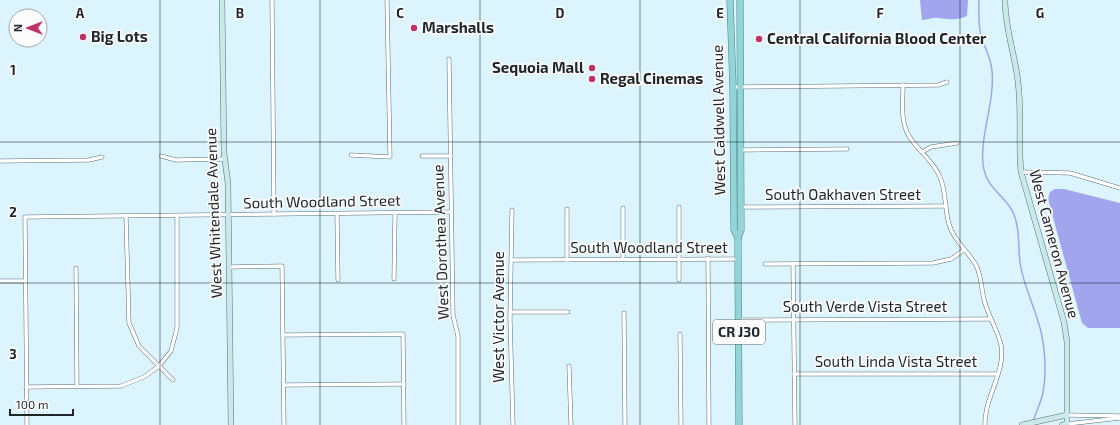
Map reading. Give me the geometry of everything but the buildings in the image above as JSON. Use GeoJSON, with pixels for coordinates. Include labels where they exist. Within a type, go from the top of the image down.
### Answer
{"type":"FeatureCollection","features":[{"type":"Feature","properties":{"kind":"main road","name":"West Caldwell Avenue"},"geometry":{"type":"LineString","coordinates":[[730,0],[733,87],[734,230],[738,238]]}},
{"type":"Feature","properties":{"kind":"main road","name":"West Caldwell Avenue"},"geometry":{"type":"LineString","coordinates":[[739,425],[738,238],[741,230],[740,0]]}},
{"type":"Feature","properties":{"kind":"main road"},"geometry":{"type":"LineString","coordinates":[[733,161],[737,171],[737,203],[738,206],[741,207]]}},
{"type":"Feature","properties":{"kind":"street","name":"West Whitendale Avenue"},"geometry":{"type":"LineString","coordinates":[[222,0],[225,159],[228,183],[231,425]]}},
{"type":"Feature","properties":{"kind":"street"},"geometry":{"type":"LineString","coordinates":[[272,0],[274,214]]}},
{"type":"Feature","properties":{"kind":"street"},"geometry":{"type":"LineString","coordinates":[[351,155],[390,157],[387,0]]}},
{"type":"Feature","properties":{"kind":"street","name":"West Cameron Avenue"},"geometry":{"type":"LineString","coordinates":[[1005,0],[1007,30],[1019,96],[1019,150],[1021,172],[1064,322],[1067,342],[1067,415],[1064,424]]}},
{"type":"Feature","properties":{"kind":"street","name":"West Dorothea Avenue"},"geometry":{"type":"LineString","coordinates":[[449,59],[452,315],[458,336],[458,425]]}},
{"type":"Feature","properties":{"kind":"street"},"geometry":{"type":"LineString","coordinates":[[733,87],[938,85],[946,82]]}},
{"type":"Feature","properties":{"kind":"street"},"geometry":{"type":"LineString","coordinates":[[903,85],[904,124],[910,137],[936,168],[941,178],[950,229],[976,266],[983,284],[985,304],[1002,350],[998,374],[986,409],[985,425]]}},
{"type":"Feature","properties":{"kind":"street"},"geometry":{"type":"LineString","coordinates":[[922,152],[931,147],[957,143]]}},
{"type":"Feature","properties":{"kind":"street"},"geometry":{"type":"LineString","coordinates":[[741,150],[847,149]]}},
{"type":"Feature","properties":{"kind":"street"},"geometry":{"type":"LineString","coordinates":[[161,156],[176,160],[225,159]]}},
{"type":"Feature","properties":{"kind":"street"},"geometry":{"type":"LineString","coordinates":[[422,156],[450,156]]}},
{"type":"Feature","properties":{"kind":"street"},"geometry":{"type":"LineString","coordinates":[[0,161],[89,160],[102,157]]}},
{"type":"Feature","properties":{"kind":"street"},"geometry":{"type":"LineString","coordinates":[[1021,172],[1070,173],[1120,188]]}},
{"type":"Feature","properties":{"kind":"street","name":"South Oakhaven Street"},"geometry":{"type":"LineString","coordinates":[[741,207],[946,206]]}},
{"type":"Feature","properties":{"kind":"street"},"geometry":{"type":"LineString","coordinates":[[679,207],[679,280]]}},
{"type":"Feature","properties":{"kind":"street"},"geometry":{"type":"LineString","coordinates":[[623,208],[623,259]]}},
{"type":"Feature","properties":{"kind":"street"},"geometry":{"type":"LineString","coordinates":[[567,209],[567,260]]}},
{"type":"Feature","properties":{"kind":"street","name":"West Victor Avenue"},"geometry":{"type":"LineString","coordinates":[[512,210],[511,392],[513,425]]}},
{"type":"Feature","properties":{"kind":"street","name":"South Woodland Street"},"geometry":{"type":"LineString","coordinates":[[25,281],[25,217],[395,214],[451,212]]}},
{"type":"Feature","properties":{"kind":"street"},"geometry":{"type":"LineString","coordinates":[[337,214],[338,280]]}},
{"type":"Feature","properties":{"kind":"street"},"geometry":{"type":"LineString","coordinates":[[394,279],[395,214]]}},
{"type":"Feature","properties":{"kind":"street"},"geometry":{"type":"LineString","coordinates":[[126,216],[129,323],[139,346],[173,380]]}},
{"type":"Feature","properties":{"kind":"street"},"geometry":{"type":"LineString","coordinates":[[26,387],[114,386],[129,384],[144,377],[159,366],[170,351],[177,328],[177,216]]}},
{"type":"Feature","properties":{"kind":"street"},"geometry":{"type":"LineString","coordinates":[[765,264],[933,263],[951,259],[964,250]]}},
{"type":"Feature","properties":{"kind":"street"},"geometry":{"type":"LineString","coordinates":[[708,258],[709,425]]}},
{"type":"Feature","properties":{"kind":"street","name":"South Woodland Street"},"geometry":{"type":"LineString","coordinates":[[512,260],[738,259]]}},
{"type":"Feature","properties":{"kind":"street"},"geometry":{"type":"LineString","coordinates":[[793,264],[795,425]]}},
{"type":"Feature","properties":{"kind":"street"},"geometry":{"type":"LineString","coordinates":[[229,267],[282,266],[284,425]]}},
{"type":"Feature","properties":{"kind":"street"},"geometry":{"type":"LineString","coordinates":[[76,268],[77,386]]}},
{"type":"Feature","properties":{"kind":"street"},"geometry":{"type":"LineString","coordinates":[[0,281],[25,281],[27,425]]}},
{"type":"Feature","properties":{"kind":"street"},"geometry":{"type":"LineString","coordinates":[[511,312],[568,312]]}},
{"type":"Feature","properties":{"kind":"street"},"geometry":{"type":"LineString","coordinates":[[624,313],[625,425]]}},
{"type":"Feature","properties":{"kind":"street","name":"South Verde Vista Street"},"geometry":{"type":"LineString","coordinates":[[739,320],[991,318]]}},
{"type":"Feature","properties":{"kind":"street"},"geometry":{"type":"LineString","coordinates":[[283,336],[403,334],[404,425]]}},
{"type":"Feature","properties":{"kind":"street"},"geometry":{"type":"LineString","coordinates":[[680,334],[681,425]]}},
{"type":"Feature","properties":{"kind":"street"},"geometry":{"type":"LineString","coordinates":[[569,366],[571,425]]}},
{"type":"Feature","properties":{"kind":"street","name":"South Linda Vista Street"},"geometry":{"type":"LineString","coordinates":[[794,374],[998,374]]}},
{"type":"Feature","properties":{"kind":"street"},"geometry":{"type":"LineString","coordinates":[[284,386],[404,384]]}},
{"type":"Feature","properties":{"kind":"street"},"geometry":{"type":"LineString","coordinates":[[1022,425],[1067,415],[1120,417]]}},
{"type":"Feature","properties":{"kind":"street"},"geometry":{"type":"LineString","coordinates":[[1064,424],[1120,417]]}},
{"type":"Feature","properties":{"kind":"water"},"geometry":{"type":"Polygon","coordinates":[[[920,0],[968,0],[967,16],[956,19],[936,18],[922,20],[920,0]]]}},
{"type":"Feature","properties":{"kind":"water"},"geometry":{"type":"Polygon","coordinates":[[[1055,189],[1064,189],[1120,203],[1120,328],[1088,328],[1082,323],[1048,199],[1050,192],[1055,189]]]}},
{"type":"Feature","properties":{"kind":"waterway"},"geometry":{"type":"LineString","coordinates":[[979,0],[980,32],[988,53],[992,71],[990,106],[984,141],[983,164],[991,185],[1013,212],[1018,231],[1021,270],[1038,321],[1044,347],[1045,375],[1043,393],[1033,422]]}},
{"type":"Feature","properties":{"kind":"place","name":"Marshalls"},"geometry":{"type":"Point","coordinates":[414,28]}},
{"type":"Feature","properties":{"kind":"place","name":"Big Lots"},"geometry":{"type":"Point","coordinates":[83,37]}},
{"type":"Feature","properties":{"kind":"place","name":"Central California Blood Center"},"geometry":{"type":"Point","coordinates":[759,39]}},
{"type":"Feature","properties":{"kind":"place","name":"Sequoia Mall"},"geometry":{"type":"Point","coordinates":[592,68]}},
{"type":"Feature","properties":{"kind":"place","name":"Regal Cinemas"},"geometry":{"type":"Point","coordinates":[592,79]}}]}
